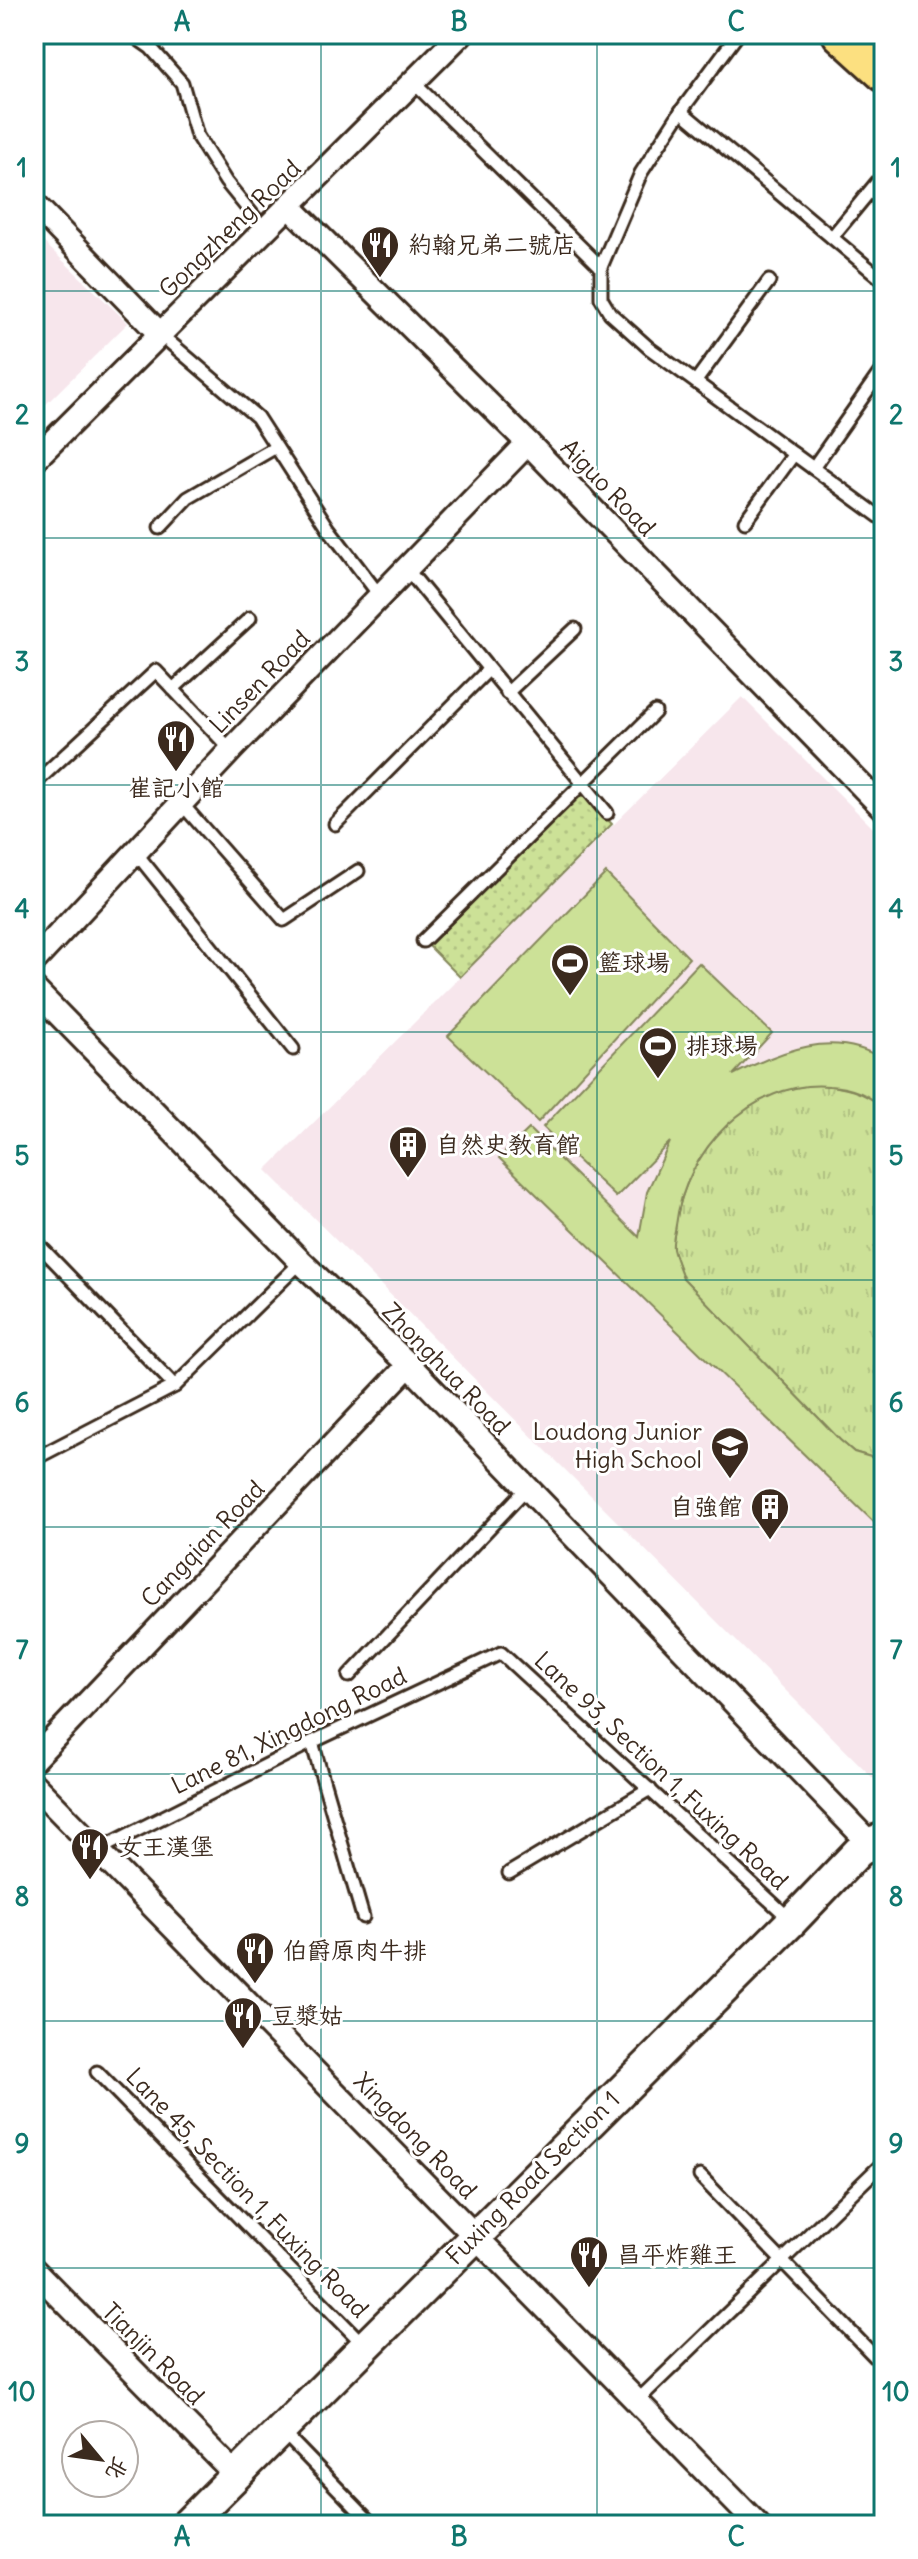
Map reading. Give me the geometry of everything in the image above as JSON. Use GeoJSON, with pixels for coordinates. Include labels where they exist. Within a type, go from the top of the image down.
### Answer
{"type":"FeatureCollection","features":[{"type":"Feature","properties":{"kind":"main road"},"geometry":{"type":"LineString","coordinates":[[840,34],[884,74]]}},
{"type":"Feature","properties":{"kind":"main road","name":"Fuxing Road Section 1"},"geometry":{"type":"LineString","coordinates":[[186,2525],[858,1852],[879,1847]]}},
{"type":"Feature","properties":{"kind":"street","name":"Gongzheng Road"},"geometry":{"type":"LineString","coordinates":[[34,460],[461,34]]}},
{"type":"Feature","properties":{"kind":"street"},"geometry":{"type":"LineString","coordinates":[[34,204],[160,334]]}},
{"type":"Feature","properties":{"kind":"street","name":"Aiguo Road"},"geometry":{"type":"LineString","coordinates":[[290,207],[528,443],[884,809]]}},
{"type":"Feature","properties":{"kind":"street","name":"Linsen Road"},"geometry":{"type":"LineString","coordinates":[[34,961],[231,750],[528,443]]}},
{"type":"Feature","properties":{"kind":"street","name":"Zhonghua Road"},"geometry":{"type":"LineString","coordinates":[[34,989],[301,1262],[409,1365],[526,1489],[879,1847]]}},
{"type":"Feature","properties":{"kind":"street","name":"Cangqian Road"},"geometry":{"type":"LineString","coordinates":[[34,1759],[409,1365]]}},
{"type":"Feature","properties":{"kind":"street","name":"Xingdong Road"},"geometry":{"type":"LineString","coordinates":[[34,1785],[758,2525]]}},
{"type":"Feature","properties":{"kind":"street","name":"Tianjin Road"},"geometry":{"type":"LineString","coordinates":[[34,2270],[235,2474]]}},
{"type":"Feature","properties":{"kind":"lane"},"geometry":{"type":"LineString","coordinates":[[131,34],[151,48],[182,83],[197,136],[226,182],[265,231]]}},
{"type":"Feature","properties":{"kind":"lane"},"geometry":{"type":"LineString","coordinates":[[738,34],[681,111],[641,173],[601,267],[601,298],[610,313],[649,348],[884,520]]}},
{"type":"Feature","properties":{"kind":"lane"},"geometry":{"type":"LineString","coordinates":[[414,83],[601,267]]}},
{"type":"Feature","properties":{"kind":"lane"},"geometry":{"type":"LineString","coordinates":[[681,111],[884,281]]}},
{"type":"Feature","properties":{"kind":"lane"},"geometry":{"type":"LineString","coordinates":[[832,237],[884,174]]}},
{"type":"Feature","properties":{"kind":"lane"},"geometry":{"type":"LineString","coordinates":[[696,381],[769,281]]}},
{"type":"Feature","properties":{"kind":"lane"},"geometry":{"type":"LineString","coordinates":[[160,334],[257,417],[329,529],[380,596]]}},
{"type":"Feature","properties":{"kind":"lane"},"geometry":{"type":"LineString","coordinates":[[813,468],[884,367]]}},
{"type":"Feature","properties":{"kind":"lane"},"geometry":{"type":"LineString","coordinates":[[160,528],[188,498],[276,447]]}},
{"type":"Feature","properties":{"kind":"lane"},"geometry":{"type":"LineString","coordinates":[[745,521],[794,454]]}},
{"type":"Feature","properties":{"kind":"lane"},"geometry":{"type":"LineString","coordinates":[[406,568],[607,813]]}},
{"type":"Feature","properties":{"kind":"lane"},"geometry":{"type":"LineString","coordinates":[[173,689],[250,618]]}},
{"type":"Feature","properties":{"kind":"lane"},"geometry":{"type":"LineString","coordinates":[[507,693],[575,629]]}},
{"type":"Feature","properties":{"kind":"lane"},"geometry":{"type":"LineString","coordinates":[[335,824],[488,670]]}},
{"type":"Feature","properties":{"kind":"lane"},"geometry":{"type":"LineString","coordinates":[[34,784],[156,671],[231,750]]}},
{"type":"Feature","properties":{"kind":"lane"},"geometry":{"type":"LineString","coordinates":[[423,941],[655,712]]}},
{"type":"Feature","properties":{"kind":"lane"},"geometry":{"type":"LineString","coordinates":[[182,804],[284,920],[358,871]]}},
{"type":"Feature","properties":{"kind":"lane"},"geometry":{"type":"LineString","coordinates":[[136,853],[293,1049]]}},
{"type":"Feature","properties":{"kind":"lane"},"geometry":{"type":"LineString","coordinates":[[34,1240],[175,1386]]}},
{"type":"Feature","properties":{"kind":"lane"},"geometry":{"type":"LineString","coordinates":[[35,1457],[175,1386],[301,1262]]}},
{"type":"Feature","properties":{"kind":"lane"},"geometry":{"type":"LineString","coordinates":[[349,1676],[526,1489]]}},
{"type":"Feature","properties":{"kind":"lane","name":"Lane 81, Xingdong Road"},"geometry":{"type":"LineString","coordinates":[[98,1850],[312,1742],[501,1653]]}},
{"type":"Feature","properties":{"kind":"lane","name":"Lane 93, Section 1, Fuxing Road"},"geometry":{"type":"LineString","coordinates":[[501,1653],[792,1921]]}},
{"type":"Feature","properties":{"kind":"lane"},"geometry":{"type":"LineString","coordinates":[[312,1742],[363,1917]]}},
{"type":"Feature","properties":{"kind":"lane"},"geometry":{"type":"LineString","coordinates":[[509,1873],[650,1789]]}},
{"type":"Feature","properties":{"kind":"lane","name":"Lane 45, Section 1, Fuxing Road"},"geometry":{"type":"LineString","coordinates":[[97,2072],[364,2345]]}},
{"type":"Feature","properties":{"kind":"lane"},"geometry":{"type":"LineString","coordinates":[[636,2402],[884,2162]]}},
{"type":"Feature","properties":{"kind":"lane"},"geometry":{"type":"LineString","coordinates":[[700,2176],[884,2366]]}},
{"type":"Feature","properties":{"kind":"lane"},"geometry":{"type":"LineString","coordinates":[[280,2429],[373,2525]]}},
{"type":"Feature","properties":{"kind":"shaded area"},"geometry":{"type":"Polygon","coordinates":[[[34,233],[128,323],[34,416],[34,233]]]}},
{"type":"Feature","properties":{"kind":"shaded area","name":"Loudong Junior High School"},"geometry":{"type":"Polygon","coordinates":[[[742,697],[884,839],[884,1789],[266,1170],[742,697]]]}},
{"type":"Feature","properties":{"kind":"green space"},"geometry":{"type":"Polygon","coordinates":[[[581,793],[612,824],[460,977],[429,946],[581,793]]]}},
{"type":"Feature","properties":{"kind":"green space","name":"籃球場"},"geometry":{"type":"Polygon","coordinates":[[[606,873],[689,958],[538,1122],[448,1036],[606,873]]]}},
{"type":"Feature","properties":{"kind":"green space"},"geometry":{"type":"Polygon","coordinates":[[[699,963],[772,1033],[733,1075],[789,1051],[827,1044],[865,1050],[884,1060],[884,1109],[866,1095],[852,1090],[829,1086],[801,1087],[774,1094],[749,1108],[727,1126],[708,1147],[692,1172],[682,1198],[673,1246],[683,1278],[840,1440],[854,1452],[884,1461],[884,1532],[499,1158],[529,1129],[639,1237],[647,1192],[670,1142],[616,1197],[543,1127],[699,963]]]}},
{"type":"Feature","properties":{"kind":"green space"},"geometry":{"type":"Polygon","coordinates":[[[816,1084],[861,1094],[884,1109],[884,1461],[854,1452],[840,1440],[683,1278],[674,1252],[678,1210],[684,1190],[715,1138],[729,1123],[762,1099],[816,1084]]]}},
{"type":"Feature","properties":{"kind":"place","name":"約翰兄弟二號店"},"geometry":{"type":"Point","coordinates":[380,279]}},
{"type":"Feature","properties":{"kind":"place","name":"崔記小館"},"geometry":{"type":"Point","coordinates":[176,773]}},
{"type":"Feature","properties":{"kind":"place","name":"籃球場"},"geometry":{"type":"Point","coordinates":[570,997]}},
{"type":"Feature","properties":{"kind":"place","name":"排球場"},"geometry":{"type":"Point","coordinates":[658,1080]}},
{"type":"Feature","properties":{"kind":"place","name":"自然史教育館"},"geometry":{"type":"Point","coordinates":[408,1179]}},
{"type":"Feature","properties":{"kind":"place","name":"Loudong Junior High School"},"geometry":{"type":"Point","coordinates":[730,1480]}},
{"type":"Feature","properties":{"kind":"place","name":"自強館"},"geometry":{"type":"Point","coordinates":[770,1541]}},
{"type":"Feature","properties":{"kind":"place","name":"女王漢堡"},"geometry":{"type":"Point","coordinates":[90,1881]}},
{"type":"Feature","properties":{"kind":"place","name":"伯爵原肉牛排"},"geometry":{"type":"Point","coordinates":[255,1985]}},
{"type":"Feature","properties":{"kind":"place","name":"豆漿姑"},"geometry":{"type":"Point","coordinates":[243,2050]}},
{"type":"Feature","properties":{"kind":"place","name":"昌平炸雞王"},"geometry":{"type":"Point","coordinates":[589,2289]}}]}
